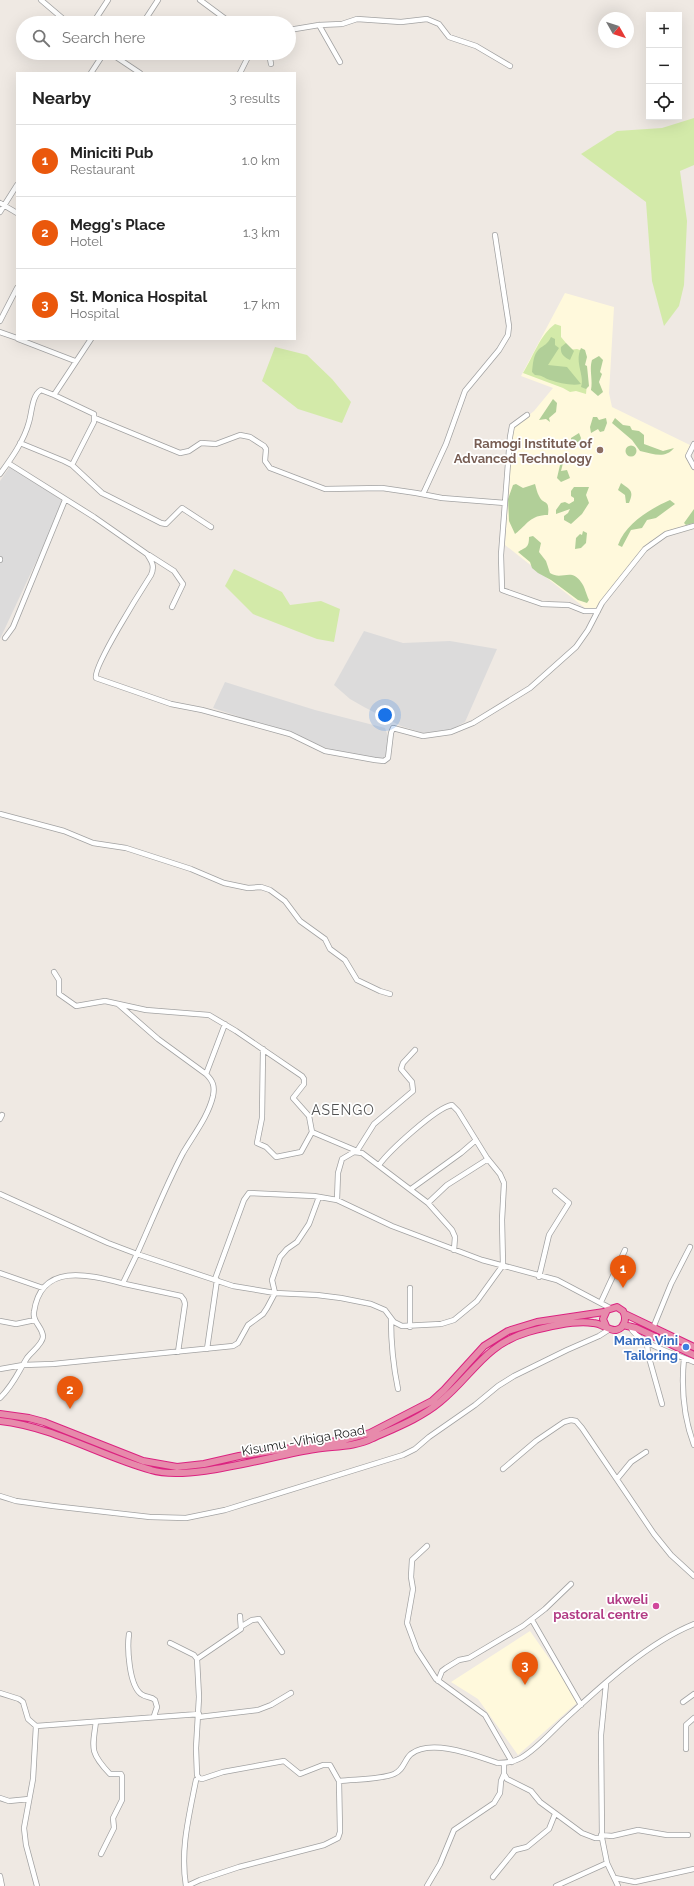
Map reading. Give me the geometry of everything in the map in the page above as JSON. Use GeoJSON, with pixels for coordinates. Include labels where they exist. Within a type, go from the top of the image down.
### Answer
{"type":"FeatureCollection","features":[{"type":"Feature","properties":{"kind":"highway"},"geometry":{"type":"LineString","coordinates":[[694,1347],[625,1314],[617,1307],[610,1308],[604,1312],[603,1319],[608,1328],[617,1330],[627,1326],[694,1355]]}},
{"type":"Feature","properties":{"kind":"highway","name":"Kisumu -Vihiga Road"},"geometry":{"type":"LineString","coordinates":[[0,1414],[29,1418],[44,1422],[132,1458],[153,1464],[177,1467],[204,1464],[239,1456],[343,1440],[370,1433],[432,1401],[484,1346],[508,1331],[537,1322],[604,1312]]}},
{"type":"Feature","properties":{"kind":"highway"},"geometry":{"type":"LineString","coordinates":[[625,1314],[627,1326]]}},
{"type":"Feature","properties":{"kind":"highway","name":"Kisumu -Vihiga Road"},"geometry":{"type":"LineString","coordinates":[[0,1420],[33,1426],[57,1434],[105,1454],[153,1471],[179,1473],[214,1469],[317,1448],[357,1444],[372,1439],[428,1411],[447,1396],[495,1347],[510,1339],[532,1331],[561,1325],[591,1322],[608,1328]]}},
{"type":"Feature","properties":{"kind":"street"},"geometry":{"type":"LineString","coordinates":[[41,0],[60,16]]}},
{"type":"Feature","properties":{"kind":"street"},"geometry":{"type":"LineString","coordinates":[[98,16],[108,0]]}},
{"type":"Feature","properties":{"kind":"street"},"geometry":{"type":"LineString","coordinates":[[148,16],[158,0]]}},
{"type":"Feature","properties":{"kind":"street"},"geometry":{"type":"LineString","coordinates":[[200,0],[222,16]]}},
{"type":"Feature","properties":{"kind":"street"},"geometry":{"type":"LineString","coordinates":[[296,29],[319,25],[342,24],[357,19],[401,22],[427,19],[439,24],[449,37],[483,49],[510,66]]}},
{"type":"Feature","properties":{"kind":"street"},"geometry":{"type":"LineString","coordinates":[[319,25],[340,62]]}},
{"type":"Feature","properties":{"kind":"street"},"geometry":{"type":"LineString","coordinates":[[92,72],[99,60]]}},
{"type":"Feature","properties":{"kind":"street"},"geometry":{"type":"LineString","coordinates":[[120,60],[138,72]]}},
{"type":"Feature","properties":{"kind":"street"},"geometry":{"type":"LineString","coordinates":[[240,72],[246,60]]}},
{"type":"Feature","properties":{"kind":"street"},"geometry":{"type":"LineString","coordinates":[[270,60],[271,64]]}},
{"type":"Feature","properties":{"kind":"street"},"geometry":{"type":"LineString","coordinates":[[0,212],[2,204],[16,185]]}},
{"type":"Feature","properties":{"kind":"street"},"geometry":{"type":"LineString","coordinates":[[2,204],[16,212]]}},
{"type":"Feature","properties":{"kind":"street"},"geometry":{"type":"LineString","coordinates":[[423,494],[446,444],[465,391],[499,350],[508,335],[495,235]]}},
{"type":"Feature","properties":{"kind":"street"},"geometry":{"type":"LineString","coordinates":[[0,320],[16,290]]}},
{"type":"Feature","properties":{"kind":"street"},"geometry":{"type":"LineString","coordinates":[[0,332],[16,338]]}},
{"type":"Feature","properties":{"kind":"street"},"geometry":{"type":"LineString","coordinates":[[21,340],[75,361]]}},
{"type":"Feature","properties":{"kind":"street"},"geometry":{"type":"LineString","coordinates":[[54,394],[90,340]]}},
{"type":"Feature","properties":{"kind":"street"},"geometry":{"type":"LineString","coordinates":[[0,474],[20,443],[29,424],[37,393],[43,390],[89,411],[94,414],[95,418],[180,453],[189,451],[201,443],[216,444],[236,435],[250,437],[266,449],[265,461],[270,468],[325,489],[382,488],[442,498],[505,503]]}},
{"type":"Feature","properties":{"kind":"street"},"geometry":{"type":"LineString","coordinates":[[527,415],[511,427],[501,555],[503,591],[542,604],[570,605],[584,611],[598,611]]}},
{"type":"Feature","properties":{"kind":"street"},"geometry":{"type":"LineString","coordinates":[[72,466],[95,418]]}},
{"type":"Feature","properties":{"kind":"street"},"geometry":{"type":"LineString","coordinates":[[20,443],[46,453],[72,466],[102,493],[161,523],[166,524],[182,508],[211,527]]}},
{"type":"Feature","properties":{"kind":"street"},"geometry":{"type":"LineString","coordinates":[[694,444],[688,456],[694,467]]}},
{"type":"Feature","properties":{"kind":"street"},"geometry":{"type":"LineString","coordinates":[[8,463],[94,517],[174,571],[183,584],[172,607]]}},
{"type":"Feature","properties":{"kind":"street"},"geometry":{"type":"LineString","coordinates":[[5,638],[13,627],[65,500]]}},
{"type":"Feature","properties":{"kind":"street"},"geometry":{"type":"LineString","coordinates":[[147,554],[153,564],[153,570],[107,649],[96,672],[96,678],[171,704],[202,710],[290,734],[325,751],[384,761],[388,758],[390,733],[393,728],[423,736],[451,732],[474,723],[530,688],[576,647],[588,630],[598,611],[645,549],[666,534],[694,526]]}},
{"type":"Feature","properties":{"kind":"street"},"geometry":{"type":"LineString","coordinates":[[0,814],[64,831],[93,844],[126,848],[191,869],[224,883],[248,888],[261,887],[270,890],[285,901],[300,921],[325,939],[330,949],[345,960],[357,980],[390,994]]}},
{"type":"Feature","properties":{"kind":"street"},"geometry":{"type":"LineString","coordinates":[[54,972],[59,980],[59,994],[73,1005],[79,1006],[105,1001],[146,1010],[209,1015],[225,1024],[286,1064],[304,1079],[304,1084],[293,1098],[309,1116],[312,1132],[302,1150],[296,1154],[276,1157],[266,1147],[257,1144],[262,1118],[263,1049]]}},
{"type":"Feature","properties":{"kind":"street"},"geometry":{"type":"LineString","coordinates":[[118,1004],[158,1039],[206,1074],[214,1084],[213,1097],[201,1126],[184,1153],[123,1283]]}},
{"type":"Feature","properties":{"kind":"street"},"geometry":{"type":"LineString","coordinates":[[206,1074],[225,1024]]}},
{"type":"Feature","properties":{"kind":"street"},"geometry":{"type":"LineString","coordinates":[[337,1200],[337,1185],[341,1162],[344,1156],[357,1151],[374,1124],[413,1091],[412,1082],[401,1069],[403,1063],[415,1050]]}},
{"type":"Feature","properties":{"kind":"street"},"geometry":{"type":"LineString","coordinates":[[0,1194],[108,1243],[136,1254],[233,1286],[275,1293],[317,1295],[360,1302],[382,1309],[402,1326],[410,1327],[442,1324],[454,1320],[476,1301],[504,1265],[502,1214],[504,1186],[500,1174],[488,1160],[458,1111],[455,1107],[450,1105],[393,1148],[379,1164]]}},
{"type":"Feature","properties":{"kind":"street"},"geometry":{"type":"LineString","coordinates":[[312,1132],[357,1151],[379,1164],[412,1189],[428,1203],[452,1230],[455,1237],[454,1250]]}},
{"type":"Feature","properties":{"kind":"street"},"geometry":{"type":"LineString","coordinates":[[412,1189],[462,1153],[476,1140]]}},
{"type":"Feature","properties":{"kind":"street"},"geometry":{"type":"LineString","coordinates":[[428,1203],[447,1185],[488,1160]]}},
{"type":"Feature","properties":{"kind":"street"},"geometry":{"type":"LineString","coordinates":[[539,1277],[549,1235],[569,1203],[555,1192]]}},
{"type":"Feature","properties":{"kind":"street"},"geometry":{"type":"LineString","coordinates":[[207,1349],[216,1280],[244,1200],[249,1193],[319,1197],[337,1200],[392,1226],[454,1250],[539,1277],[557,1280],[610,1308]]}},
{"type":"Feature","properties":{"kind":"street"},"geometry":{"type":"LineString","coordinates":[[0,1369],[23,1365],[178,1352],[236,1345],[248,1325],[263,1314],[275,1293],[272,1280],[281,1255],[296,1242],[309,1224],[319,1197]]}},
{"type":"Feature","properties":{"kind":"street"},"geometry":{"type":"LineString","coordinates":[[653,1328],[671,1284],[690,1247]]}},
{"type":"Feature","properties":{"kind":"street"},"geometry":{"type":"LineString","coordinates":[[601,1302],[625,1250]]}},
{"type":"Feature","properties":{"kind":"street"},"geometry":{"type":"LineString","coordinates":[[0,1273],[43,1288]]}},
{"type":"Feature","properties":{"kind":"street"},"geometry":{"type":"LineString","coordinates":[[0,1398],[17,1379],[23,1365],[42,1339],[42,1332],[33,1315],[35,1305],[43,1288],[56,1278],[69,1275],[102,1277],[180,1295],[185,1304],[178,1352]]}},
{"type":"Feature","properties":{"kind":"street"},"geometry":{"type":"LineString","coordinates":[[410,1288],[410,1327]]}},
{"type":"Feature","properties":{"kind":"street"},"geometry":{"type":"LineString","coordinates":[[392,1319],[392,1355],[398,1389]]}},
{"type":"Feature","properties":{"kind":"street"},"geometry":{"type":"LineString","coordinates":[[0,1321],[16,1324],[35,1320]]}},
{"type":"Feature","properties":{"kind":"street"},"geometry":{"type":"LineString","coordinates":[[627,1326],[632,1332],[648,1343],[694,1362]]}},
{"type":"Feature","properties":{"kind":"street"},"geometry":{"type":"LineString","coordinates":[[0,1496],[16,1501],[150,1517],[186,1518],[225,1510],[403,1455],[415,1449],[429,1436],[475,1405],[498,1386],[514,1376],[599,1336],[608,1328]]}},
{"type":"Feature","properties":{"kind":"street"},"geometry":{"type":"LineString","coordinates":[[648,1343],[648,1354],[662,1404]]}},
{"type":"Feature","properties":{"kind":"street"},"geometry":{"type":"LineString","coordinates":[[684,1358],[682,1385],[683,1408],[694,1446]]}},
{"type":"Feature","properties":{"kind":"street"},"geometry":{"type":"LineString","coordinates":[[503,1469],[536,1441],[564,1422],[573,1420],[582,1428],[638,1512],[671,1555],[694,1576]]}},
{"type":"Feature","properties":{"kind":"street"},"geometry":{"type":"LineString","coordinates":[[617,1479],[631,1462],[646,1452]]}},
{"type":"Feature","properties":{"kind":"street"},"geometry":{"type":"LineString","coordinates":[[427,1546],[412,1560],[411,1577],[413,1589],[407,1623],[420,1656],[438,1681],[485,1715],[512,1762]]}},
{"type":"Feature","properties":{"kind":"street"},"geometry":{"type":"LineString","coordinates":[[438,1681],[442,1671],[446,1668],[459,1660],[469,1658],[532,1620],[572,1584]]}},
{"type":"Feature","properties":{"kind":"street"},"geometry":{"type":"LineString","coordinates":[[240,1616],[242,1626]]}},
{"type":"Feature","properties":{"kind":"street"},"geometry":{"type":"LineString","coordinates":[[197,1659],[237,1632],[242,1626],[252,1620],[259,1619],[282,1652]]}},
{"type":"Feature","properties":{"kind":"street"},"geometry":{"type":"LineString","coordinates":[[532,1620],[581,1705]]}},
{"type":"Feature","properties":{"kind":"street"},"geometry":{"type":"LineString","coordinates":[[339,1781],[395,1774],[403,1768],[411,1754],[417,1751],[432,1748],[458,1751],[498,1763],[512,1762],[526,1755],[581,1705],[658,1644],[694,1624]]}},
{"type":"Feature","properties":{"kind":"street"},"geometry":{"type":"LineString","coordinates":[[129,1634],[127,1650],[131,1675],[140,1694],[155,1700],[157,1707],[154,1716]]}},
{"type":"Feature","properties":{"kind":"street"},"geometry":{"type":"LineString","coordinates":[[170,1643],[194,1655],[197,1659],[199,1715],[196,1752],[197,1774],[200,1778],[223,1772],[284,1761],[300,1774],[323,1765],[330,1765],[339,1781],[340,1832],[335,1840],[324,1845],[238,1867],[186,1886],[183,1868],[185,1836],[196,1780]]}},
{"type":"Feature","properties":{"kind":"street"},"geometry":{"type":"LineString","coordinates":[[606,1684],[601,1735],[602,1836],[607,1863],[618,1886]]}},
{"type":"Feature","properties":{"kind":"street"},"geometry":{"type":"LineString","coordinates":[[0,1693],[19,1699],[23,1702],[28,1719],[36,1726],[154,1716],[199,1715],[258,1710],[292,1693]]}},
{"type":"Feature","properties":{"kind":"street"},"geometry":{"type":"LineString","coordinates":[[683,1702],[694,1694]]}},
{"type":"Feature","properties":{"kind":"street"},"geometry":{"type":"LineString","coordinates":[[686,1749],[686,1725],[694,1718]]}},
{"type":"Feature","properties":{"kind":"street"},"geometry":{"type":"LineString","coordinates":[[96,1722],[93,1744],[94,1753],[110,1774],[121,1774],[122,1776],[122,1800],[113,1818],[114,1828],[101,1854]]}},
{"type":"Feature","properties":{"kind":"street"},"geometry":{"type":"LineString","coordinates":[[36,1726],[36,1746],[24,1826],[37,1886]]}},
{"type":"Feature","properties":{"kind":"street"},"geometry":{"type":"LineString","coordinates":[[427,1886],[440,1864],[454,1830],[491,1807],[500,1793],[501,1781],[504,1774],[504,1763]]}},
{"type":"Feature","properties":{"kind":"street"},"geometry":{"type":"LineString","coordinates":[[504,1774],[511,1782],[531,1791],[540,1802],[555,1814],[582,1833],[594,1838],[612,1836],[638,1830],[667,1835],[688,1835]]}},
{"type":"Feature","properties":{"kind":"street"},"geometry":{"type":"LineString","coordinates":[[0,1798],[8,1801],[29,1799]]}},
{"type":"Feature","properties":{"kind":"street"},"geometry":{"type":"LineString","coordinates":[[493,1877],[515,1850],[527,1847],[549,1829],[555,1814]]}},
{"type":"Feature","properties":{"kind":"street"},"geometry":{"type":"LineString","coordinates":[[556,1886],[607,1863]]}},
{"type":"Feature","properties":{"kind":"street"},"geometry":{"type":"LineString","coordinates":[[615,1878],[635,1882],[694,1869]]}},
{"type":"Feature","properties":{"kind":"street"},"geometry":{"type":"LineString","coordinates":[[0,1876],[2,1886]]}},
{"type":"Feature","properties":{"kind":"shaded area","name":"Ramogi Institute of Advanced Technology"},"geometry":{"type":"Polygon","coordinates":[[[565,293],[614,307],[609,393],[612,407],[690,445],[686,455],[694,470],[694,529],[650,541],[596,609],[585,608],[505,545],[513,428],[534,411],[553,388],[521,376],[565,293]]]}},
{"type":"Feature","properties":{"kind":"shaded area"},"geometry":{"type":"Polygon","coordinates":[[[11,465],[64,502],[0,639],[0,481],[11,465]]]}},
{"type":"Feature","properties":{"kind":"shaded area"},"geometry":{"type":"Polygon","coordinates":[[[364,631],[403,643],[450,641],[497,649],[465,722],[450,730],[423,733],[401,726],[364,707],[350,699],[334,685],[364,631]]]}},
{"type":"Feature","properties":{"kind":"shaded area"},"geometry":{"type":"Polygon","coordinates":[[[225,682],[315,710],[385,728],[390,742],[384,760],[334,751],[295,735],[213,708],[225,682]]]}},
{"type":"Feature","properties":{"kind":"shaded area"},"geometry":{"type":"Polygon","coordinates":[[[530,1631],[579,1701],[518,1755],[478,1699],[451,1682],[530,1631]]]}},
{"type":"Feature","properties":{"kind":"green space"},"geometry":{"type":"Polygon","coordinates":[[[694,118],[694,165],[680,171],[687,221],[684,285],[679,306],[664,326],[652,281],[646,202],[581,154],[617,131],[662,128],[694,118]]]}},
{"type":"Feature","properties":{"kind":"green space"},"geometry":{"type":"Polygon","coordinates":[[[555,324],[561,326],[561,337],[569,350],[577,349],[583,351],[587,383],[586,394],[576,391],[570,392],[523,373],[541,340],[555,324]]]}},
{"type":"Feature","properties":{"kind":"green space"},"geometry":{"type":"Polygon","coordinates":[[[551,337],[555,339],[555,345],[559,348],[548,365],[567,367],[581,384],[577,385],[557,382],[535,375],[532,372],[536,354],[551,337]]]}},
{"type":"Feature","properties":{"kind":"green space"},"geometry":{"type":"Polygon","coordinates":[[[566,343],[574,351],[570,360],[561,352],[561,347],[566,343]]]}},
{"type":"Feature","properties":{"kind":"green space"},"geometry":{"type":"Polygon","coordinates":[[[275,347],[307,355],[332,379],[351,402],[342,423],[298,409],[262,381],[275,347]]]}},
{"type":"Feature","properties":{"kind":"green space"},"geometry":{"type":"Polygon","coordinates":[[[581,348],[585,350],[587,357],[585,365],[587,366],[589,386],[586,389],[581,387],[582,378],[579,364],[579,353],[581,348]]]}},
{"type":"Feature","properties":{"kind":"green space"},"geometry":{"type":"Polygon","coordinates":[[[599,356],[603,360],[600,372],[602,374],[599,382],[603,392],[598,396],[591,390],[591,367],[592,360],[599,356]]]}},
{"type":"Feature","properties":{"kind":"green space"},"geometry":{"type":"Polygon","coordinates":[[[553,399],[557,403],[556,412],[549,418],[550,422],[546,419],[539,420],[553,399]]]}},
{"type":"Feature","properties":{"kind":"green space"},"geometry":{"type":"Polygon","coordinates":[[[593,417],[597,417],[599,420],[606,418],[607,423],[604,431],[600,432],[598,429],[591,433],[590,427],[593,417]]]}},
{"type":"Feature","properties":{"kind":"green space"},"geometry":{"type":"Polygon","coordinates":[[[615,418],[623,425],[630,426],[632,430],[639,431],[644,435],[644,444],[663,451],[674,448],[667,454],[663,455],[640,451],[632,440],[612,423],[615,418]]]}},
{"type":"Feature","properties":{"kind":"green space"},"geometry":{"type":"Polygon","coordinates":[[[579,433],[581,438],[580,441],[571,445],[571,438],[579,433]]]}},
{"type":"Feature","properties":{"kind":"green space"},"geometry":{"type":"Polygon","coordinates":[[[631,445],[635,447],[637,451],[635,455],[631,457],[627,455],[625,451],[627,447],[631,445]]]}},
{"type":"Feature","properties":{"kind":"green space"},"geometry":{"type":"Polygon","coordinates":[[[563,463],[561,471],[567,470],[570,478],[561,482],[557,478],[560,465],[563,463]]]}},
{"type":"Feature","properties":{"kind":"green space"},"geometry":{"type":"Polygon","coordinates":[[[621,483],[631,491],[629,503],[626,503],[625,495],[618,490],[621,483]]]}},
{"type":"Feature","properties":{"kind":"green space"},"geometry":{"type":"Polygon","coordinates":[[[516,484],[523,488],[535,484],[538,495],[548,506],[548,515],[533,518],[515,534],[509,521],[508,499],[513,485],[516,484]]]}},
{"type":"Feature","properties":{"kind":"green space"},"geometry":{"type":"Polygon","coordinates":[[[574,487],[589,487],[586,495],[589,503],[582,514],[571,524],[564,520],[564,516],[570,509],[556,514],[556,510],[561,503],[565,502],[569,504],[574,501],[574,498],[571,496],[571,491],[574,487]]]}},
{"type":"Feature","properties":{"kind":"green space"},"geometry":{"type":"Polygon","coordinates":[[[670,500],[675,504],[656,518],[647,520],[642,528],[631,530],[622,547],[618,545],[622,537],[633,523],[647,512],[670,500]]]}},
{"type":"Feature","properties":{"kind":"green space"},"geometry":{"type":"Polygon","coordinates":[[[694,509],[694,523],[686,525],[684,523],[694,509]]]}},
{"type":"Feature","properties":{"kind":"green space"},"geometry":{"type":"Polygon","coordinates":[[[583,531],[587,533],[586,543],[581,548],[575,549],[576,538],[580,534],[582,535],[583,531]]]}},
{"type":"Feature","properties":{"kind":"green space"},"geometry":{"type":"Polygon","coordinates":[[[533,536],[541,543],[539,552],[546,561],[550,573],[558,576],[574,575],[584,586],[589,600],[587,603],[578,600],[551,580],[538,573],[532,568],[530,562],[518,552],[526,547],[529,537],[533,536]]]}},
{"type":"Feature","properties":{"kind":"green space"},"geometry":{"type":"Polygon","coordinates":[[[234,569],[282,592],[290,605],[321,601],[340,609],[334,642],[317,639],[253,614],[225,586],[234,569]]]}},
{"type":"Feature","properties":{"kind":"place","name":"Ramogi Institute of Advanced Technology"},"geometry":{"type":"Point","coordinates":[600,450]}},
{"type":"Feature","properties":{"kind":"place","name":"Miniciti Pub"},"geometry":{"type":"Point","coordinates":[623,1288]}},
{"type":"Feature","properties":{"kind":"place","name":"Mama Vini Tailoring"},"geometry":{"type":"Point","coordinates":[686,1347]}},
{"type":"Feature","properties":{"kind":"place","name":"Megg's Place"},"geometry":{"type":"Point","coordinates":[70,1409]}},
{"type":"Feature","properties":{"kind":"place","name":"ukweli pastoral centre"},"geometry":{"type":"Point","coordinates":[656,1606]}},
{"type":"Feature","properties":{"kind":"place","name":"St. Monica Hospital"},"geometry":{"type":"Point","coordinates":[525,1685]}},
{"type":"Feature","properties":{"kind":"district","name":"ASENGO"},"geometry":{"type":"Point","coordinates":[343,1110]}}]}
